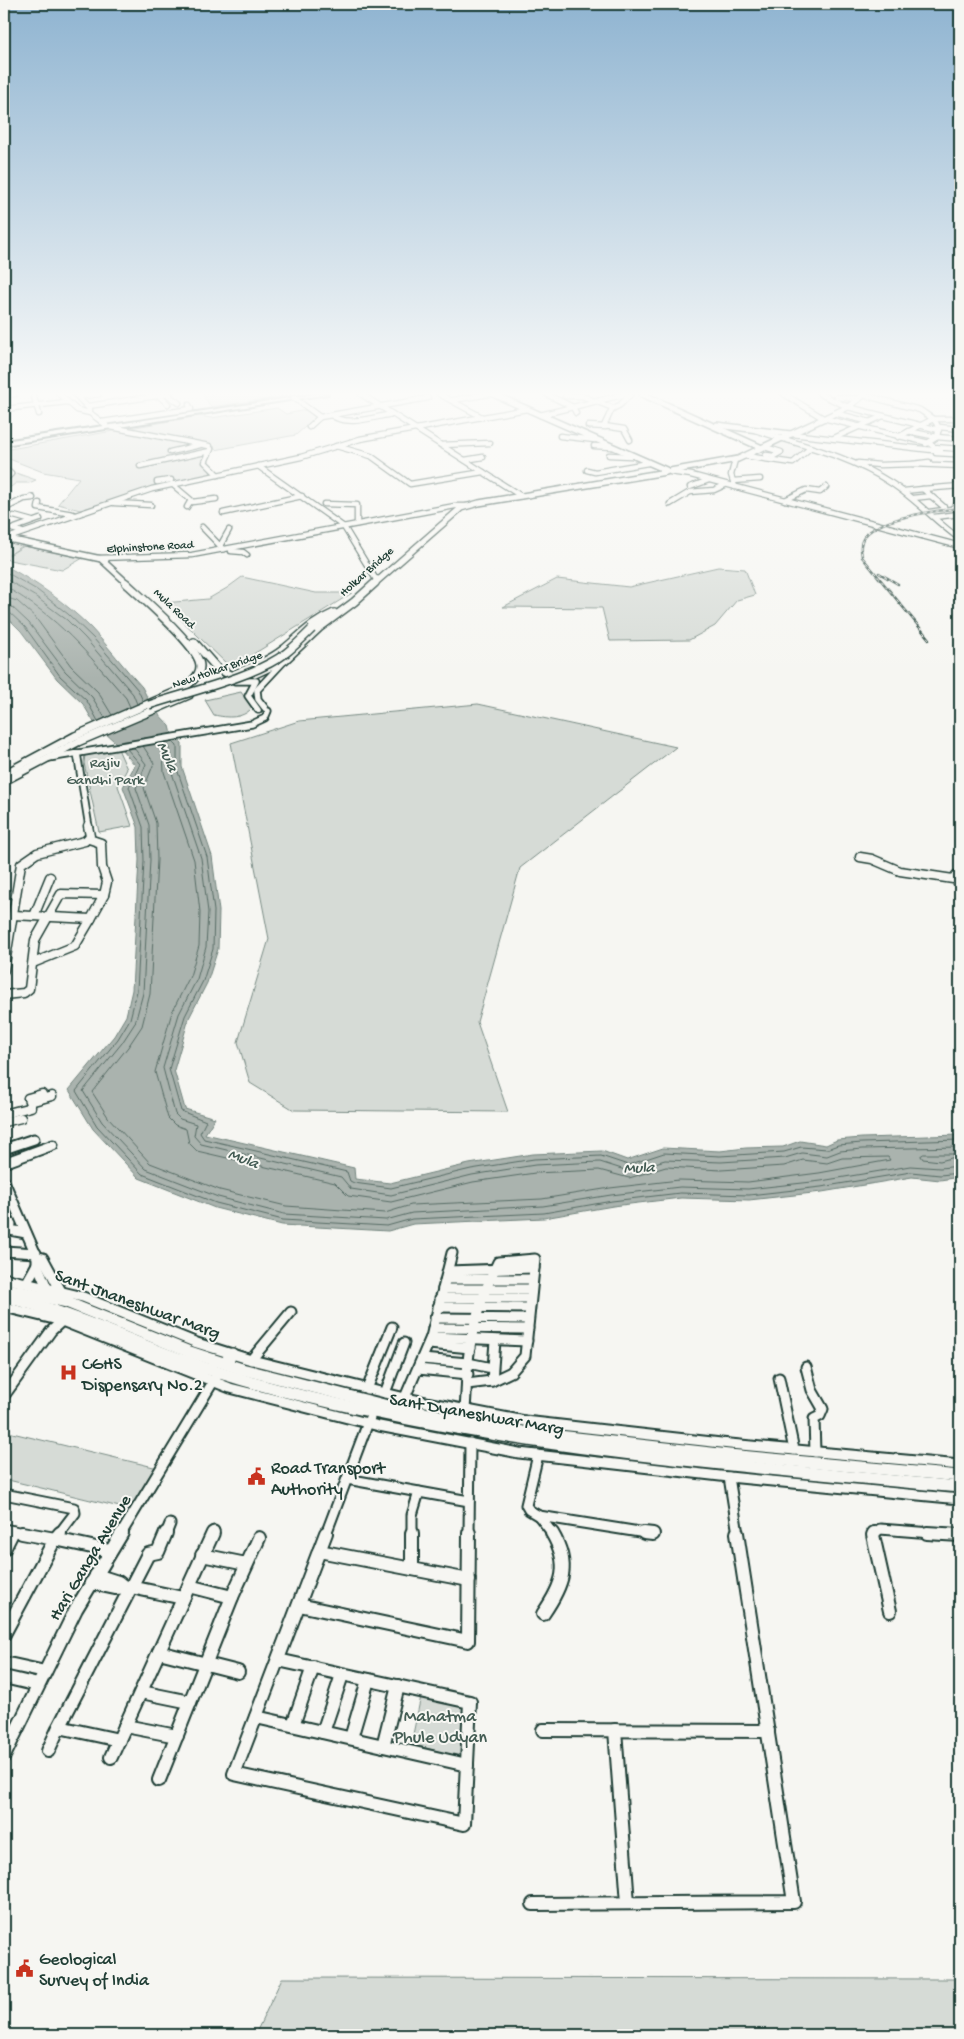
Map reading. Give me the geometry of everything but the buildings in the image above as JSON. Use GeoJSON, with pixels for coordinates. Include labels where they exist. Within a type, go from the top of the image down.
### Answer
{"type":"FeatureCollection","features":[{"type":"Feature","properties":{"kind":"main road"},"geometry":{"type":"LineString","coordinates":[[230,679],[285,660],[319,628],[342,612],[377,578],[453,513],[465,506],[551,489]]}},
{"type":"Feature","properties":{"kind":"main road"},"geometry":{"type":"LineString","coordinates":[[516,495],[552,489]]}},
{"type":"Feature","properties":{"kind":"main road","name":"Mula Road"},"geometry":{"type":"LineString","coordinates":[[4,539],[100,559],[121,575],[230,679]]}},
{"type":"Feature","properties":{"kind":"main road","name":"Holkar Bridge"},"geometry":{"type":"LineString","coordinates":[[312,629],[377,578]]}},
{"type":"Feature","properties":{"kind":"main road"},"geometry":{"type":"LineString","coordinates":[[230,679],[272,657],[309,625],[334,613]]}},
{"type":"Feature","properties":{"kind":"main road","name":"New Holkar Bridge"},"geometry":{"type":"LineString","coordinates":[[4,774],[64,741],[149,705],[185,687],[198,674],[199,660],[177,628]]}},
{"type":"Feature","properties":{"kind":"main road","name":"New Holkar Bridge"},"geometry":{"type":"LineString","coordinates":[[149,705],[244,674],[271,662],[286,653],[312,629]]}},
{"type":"Feature","properties":{"kind":"main road","name":"New Holkar Bridge"},"geometry":{"type":"LineString","coordinates":[[4,781],[78,742],[230,679]]}},
{"type":"Feature","properties":{"kind":"main road","name":"Sant Dyaneshwar Marg"},"geometry":{"type":"LineString","coordinates":[[4,1288],[183,1360],[403,1403],[523,1432],[729,1455],[960,1476]]}},
{"type":"Feature","properties":{"kind":"main road","name":"Sant Dyaneshwar Marg"},"geometry":{"type":"LineString","coordinates":[[4,1297],[56,1308]]}},
{"type":"Feature","properties":{"kind":"main road","name":"Sant Dyaneshwar Marg"},"geometry":{"type":"LineString","coordinates":[[222,1368],[370,1418],[520,1442],[729,1466],[960,1487]]}},
{"type":"Feature","properties":{"kind":"street"},"geometry":{"type":"LineString","coordinates":[[4,539],[107,503],[162,489]]}},
{"type":"Feature","properties":{"kind":"street"},"geometry":{"type":"LineString","coordinates":[[178,489],[190,500],[216,499]]}},
{"type":"Feature","properties":{"kind":"street"},"geometry":{"type":"LineString","coordinates":[[292,489],[344,526],[377,578]]}},
{"type":"Feature","properties":{"kind":"street"},"geometry":{"type":"LineString","coordinates":[[508,489],[516,495]]}},
{"type":"Feature","properties":{"kind":"street"},"geometry":{"type":"LineString","coordinates":[[670,504],[690,492],[714,489]]}},
{"type":"Feature","properties":{"kind":"street"},"geometry":{"type":"LineString","coordinates":[[743,489],[960,546]]}},
{"type":"Feature","properties":{"kind":"street"},"geometry":{"type":"LineString","coordinates":[[785,500],[806,490],[820,492],[823,489]]}},
{"type":"Feature","properties":{"kind":"street"},"geometry":{"type":"LineString","coordinates":[[901,489],[960,539]]}},
{"type":"Feature","properties":{"kind":"street"},"geometry":{"type":"LineString","coordinates":[[904,491],[922,489]]}},
{"type":"Feature","properties":{"kind":"street"},"geometry":{"type":"LineString","coordinates":[[923,489],[944,507]]}},
{"type":"Feature","properties":{"kind":"street"},"geometry":{"type":"LineString","coordinates":[[935,489],[939,492]]}},
{"type":"Feature","properties":{"kind":"street"},"geometry":{"type":"LineString","coordinates":[[187,507],[190,500],[205,495]]}},
{"type":"Feature","properties":{"kind":"street"},"geometry":{"type":"LineString","coordinates":[[223,512],[302,496]]}},
{"type":"Feature","properties":{"kind":"street"},"geometry":{"type":"LineString","coordinates":[[913,498],[931,496]]}},
{"type":"Feature","properties":{"kind":"street"},"geometry":{"type":"LineString","coordinates":[[4,509],[18,502],[33,498],[30,497]]}},
{"type":"Feature","properties":{"kind":"street"},"geometry":{"type":"LineString","coordinates":[[18,502],[39,502],[38,508],[74,514]]}},
{"type":"Feature","properties":{"kind":"street"},"geometry":{"type":"LineString","coordinates":[[107,503],[151,505]]}},
{"type":"Feature","properties":{"kind":"street"},"geometry":{"type":"LineString","coordinates":[[930,512],[951,508],[960,503]]}},
{"type":"Feature","properties":{"kind":"street"},"geometry":{"type":"LineString","coordinates":[[324,504],[357,505],[357,524]]}},
{"type":"Feature","properties":{"kind":"street","name":"Elphinstone Road"},"geometry":{"type":"LineString","coordinates":[[100,559],[192,555],[344,526],[465,506]]}},
{"type":"Feature","properties":{"kind":"street"},"geometry":{"type":"LineString","coordinates":[[934,517],[960,514]]}},
{"type":"Feature","properties":{"kind":"street"},"geometry":{"type":"LineString","coordinates":[[14,516],[32,522]]}},
{"type":"Feature","properties":{"kind":"street"},"geometry":{"type":"LineString","coordinates":[[21,532],[12,529],[40,519]]}},
{"type":"Feature","properties":{"kind":"street"},"geometry":{"type":"LineString","coordinates":[[202,528],[224,548],[247,555]]}},
{"type":"Feature","properties":{"kind":"street"},"geometry":{"type":"LineString","coordinates":[[224,548],[229,530]]}},
{"type":"Feature","properties":{"kind":"street"},"geometry":{"type":"LineString","coordinates":[[17,541],[21,532]]}},
{"type":"Feature","properties":{"kind":"street"},"geometry":{"type":"LineString","coordinates":[[62,758],[95,749],[242,726],[261,720],[267,716],[258,699],[257,690],[285,660]]}},
{"type":"Feature","properties":{"kind":"street"},"geometry":{"type":"LineString","coordinates":[[230,679],[256,680],[248,696],[252,704],[263,710]]}},
{"type":"Feature","properties":{"kind":"street"},"geometry":{"type":"LineString","coordinates":[[77,753],[90,832],[89,839]]}},
{"type":"Feature","properties":{"kind":"street"},"geometry":{"type":"LineString","coordinates":[[45,759],[62,758],[78,761]]}},
{"type":"Feature","properties":{"kind":"street"},"geometry":{"type":"LineString","coordinates":[[4,970],[20,868],[23,860],[43,850],[83,842],[89,839],[99,841],[102,845],[102,867],[107,880],[104,895],[75,946],[33,963]]}},
{"type":"Feature","properties":{"kind":"street"},"geometry":{"type":"LineString","coordinates":[[860,857],[872,859],[900,871],[953,880],[956,875]]}},
{"type":"Feature","properties":{"kind":"street"},"geometry":{"type":"LineString","coordinates":[[34,916],[50,877]]}},
{"type":"Feature","properties":{"kind":"street"},"geometry":{"type":"LineString","coordinates":[[4,996],[27,991],[31,983],[35,940],[61,894],[104,895]]}},
{"type":"Feature","properties":{"kind":"street"},"geometry":{"type":"LineString","coordinates":[[13,915],[91,919]]}},
{"type":"Feature","properties":{"kind":"street"},"geometry":{"type":"LineString","coordinates":[[4,1114],[30,1108],[32,1105],[30,1102],[48,1097]]}},
{"type":"Feature","properties":{"kind":"street"},"geometry":{"type":"LineString","coordinates":[[4,1122],[21,1118]]}},
{"type":"Feature","properties":{"kind":"street"},"geometry":{"type":"LineString","coordinates":[[4,1149],[34,1139]]}},
{"type":"Feature","properties":{"kind":"street"},"geometry":{"type":"LineString","coordinates":[[4,1163],[53,1145]]}},
{"type":"Feature","properties":{"kind":"street"},"geometry":{"type":"LineString","coordinates":[[4,1181],[37,1258],[46,1286]]}},
{"type":"Feature","properties":{"kind":"street"},"geometry":{"type":"LineString","coordinates":[[7,1224],[10,1230],[24,1229]]}},
{"type":"Feature","properties":{"kind":"street"},"geometry":{"type":"LineString","coordinates":[[4,1251],[43,1258],[56,1308],[51,1331],[4,1396]]}},
{"type":"Feature","properties":{"kind":"street"},"geometry":{"type":"LineString","coordinates":[[403,1403],[431,1336],[452,1253]]}},
{"type":"Feature","properties":{"kind":"street"},"geometry":{"type":"LineString","coordinates":[[27,1282],[37,1258]]}},
{"type":"Feature","properties":{"kind":"street"},"geometry":{"type":"LineString","coordinates":[[465,1409],[470,1344],[494,1270],[498,1262],[535,1259],[525,1356],[511,1372],[492,1381],[467,1384]]}},
{"type":"Feature","properties":{"kind":"street"},"geometry":{"type":"LineString","coordinates":[[447,1275],[494,1270]]}},
{"type":"Feature","properties":{"kind":"street"},"geometry":{"type":"LineString","coordinates":[[447,1275],[531,1294]]}},
{"type":"Feature","properties":{"kind":"street","name":"Sant Jnaneshwar Marg"},"geometry":{"type":"LineString","coordinates":[[4,1278],[46,1286],[56,1308]]}},
{"type":"Feature","properties":{"kind":"street"},"geometry":{"type":"LineString","coordinates":[[440,1298],[489,1284]]}},
{"type":"Feature","properties":{"kind":"street"},"geometry":{"type":"LineString","coordinates":[[440,1298],[482,1303],[531,1294]]}},
{"type":"Feature","properties":{"kind":"street","name":"Sant Jnaneshwar Marg"},"geometry":{"type":"LineString","coordinates":[[4,1307],[56,1308],[83,1297],[197,1342],[222,1368],[251,1360],[385,1394],[403,1403],[465,1409],[525,1421],[794,1450],[960,1465]]}},
{"type":"Feature","properties":{"kind":"street"},"geometry":{"type":"LineString","coordinates":[[251,1360],[291,1312]]}},
{"type":"Feature","properties":{"kind":"street"},"geometry":{"type":"LineString","coordinates":[[435,1318],[477,1318],[528,1324]]}},
{"type":"Feature","properties":{"kind":"street"},"geometry":{"type":"LineString","coordinates":[[431,1336],[474,1328],[528,1324]]}},
{"type":"Feature","properties":{"kind":"street"},"geometry":{"type":"LineString","coordinates":[[367,1389],[392,1327]]}},
{"type":"Feature","properties":{"kind":"street"},"geometry":{"type":"LineString","coordinates":[[431,1336],[470,1344],[495,1341],[527,1341]]}},
{"type":"Feature","properties":{"kind":"street"},"geometry":{"type":"LineString","coordinates":[[492,1381],[495,1341]]}},
{"type":"Feature","properties":{"kind":"street"},"geometry":{"type":"LineString","coordinates":[[385,1394],[404,1343]]}},
{"type":"Feature","properties":{"kind":"street"},"geometry":{"type":"LineString","coordinates":[[420,1364],[468,1363],[492,1368]]}},
{"type":"Feature","properties":{"kind":"street"},"geometry":{"type":"LineString","coordinates":[[420,1364],[468,1374]]}},
{"type":"Feature","properties":{"kind":"street"},"geometry":{"type":"LineString","coordinates":[[806,1367],[812,1391],[821,1404],[823,1413],[814,1419],[815,1452]]}},
{"type":"Feature","properties":{"kind":"street","name":"Hari Ganga Avenue"},"geometry":{"type":"LineString","coordinates":[[4,1756],[76,1608],[222,1368]]}},
{"type":"Feature","properties":{"kind":"street"},"geometry":{"type":"LineString","coordinates":[[779,1378],[794,1450]]}},
{"type":"Feature","properties":{"kind":"street"},"geometry":{"type":"LineString","coordinates":[[278,1660],[470,1702],[464,1824],[234,1774],[370,1418],[470,1443],[538,1455],[729,1477],[960,1499]]}},
{"type":"Feature","properties":{"kind":"street"},"geometry":{"type":"LineString","coordinates":[[299,1605],[468,1641],[470,1443]]}},
{"type":"Feature","properties":{"kind":"street"},"geometry":{"type":"LineString","coordinates":[[538,1455],[526,1505],[529,1510],[539,1516],[550,1527],[558,1541],[563,1558],[564,1574],[558,1591],[543,1614]]}},
{"type":"Feature","properties":{"kind":"street"},"geometry":{"type":"LineString","coordinates":[[533,1904],[794,1902],[729,1477]]}},
{"type":"Feature","properties":{"kind":"street"},"geometry":{"type":"LineString","coordinates":[[347,1479],[469,1501]]}},
{"type":"Feature","properties":{"kind":"street"},"geometry":{"type":"LineString","coordinates":[[412,1569],[412,1516],[419,1492]]}},
{"type":"Feature","properties":{"kind":"street"},"geometry":{"type":"LineString","coordinates":[[4,1494],[74,1508],[75,1513],[55,1539],[4,1634]]}},
{"type":"Feature","properties":{"kind":"street"},"geometry":{"type":"LineString","coordinates":[[539,1516],[653,1534]]}},
{"type":"Feature","properties":{"kind":"street"},"geometry":{"type":"LineString","coordinates":[[48,1751],[127,1587],[148,1554],[158,1552],[170,1524]]}},
{"type":"Feature","properties":{"kind":"street"},"geometry":{"type":"LineString","coordinates":[[890,1611],[873,1535],[875,1531],[880,1529],[960,1536]]}},
{"type":"Feature","properties":{"kind":"street"},"geometry":{"type":"LineString","coordinates":[[4,1549],[8,1530],[110,1551]]}},
{"type":"Feature","properties":{"kind":"street"},"geometry":{"type":"LineString","coordinates":[[111,1757],[214,1530]]}},
{"type":"Feature","properties":{"kind":"street"},"geometry":{"type":"LineString","coordinates":[[159,1780],[232,1596],[260,1538]]}},
{"type":"Feature","properties":{"kind":"street"},"geometry":{"type":"LineString","coordinates":[[320,1551],[469,1580]]}},
{"type":"Feature","properties":{"kind":"street"},"geometry":{"type":"LineString","coordinates":[[202,1555],[246,1564]]}},
{"type":"Feature","properties":{"kind":"street"},"geometry":{"type":"LineString","coordinates":[[94,1579],[115,1588],[127,1587],[183,1598]]}},
{"type":"Feature","properties":{"kind":"street"},"geometry":{"type":"LineString","coordinates":[[189,1586],[232,1596]]}},
{"type":"Feature","properties":{"kind":"street"},"geometry":{"type":"LineString","coordinates":[[159,1652],[238,1672]]}},
{"type":"Feature","properties":{"kind":"street"},"geometry":{"type":"LineString","coordinates":[[4,1663],[45,1672]]}},
{"type":"Feature","properties":{"kind":"street"},"geometry":{"type":"LineString","coordinates":[[293,1725],[313,1667]]}},
{"type":"Feature","properties":{"kind":"street"},"geometry":{"type":"LineString","coordinates":[[323,1732],[342,1675]]}},
{"type":"Feature","properties":{"kind":"street"},"geometry":{"type":"LineString","coordinates":[[4,1677],[38,1685]]}},
{"type":"Feature","properties":{"kind":"street"},"geometry":{"type":"LineString","coordinates":[[351,1738],[368,1680]]}},
{"type":"Feature","properties":{"kind":"street"},"geometry":{"type":"LineString","coordinates":[[383,1746],[398,1686]]}},
{"type":"Feature","properties":{"kind":"street"},"geometry":{"type":"LineString","coordinates":[[141,1692],[190,1702]]}},
{"type":"Feature","properties":{"kind":"street"},"geometry":{"type":"LineString","coordinates":[[256,1717],[467,1765]]}},
{"type":"Feature","properties":{"kind":"street"},"geometry":{"type":"LineString","coordinates":[[125,1726],[177,1736]]}},
{"type":"Feature","properties":{"kind":"street"},"geometry":{"type":"LineString","coordinates":[[60,1727],[119,1740]]}},
{"type":"Feature","properties":{"kind":"street"},"geometry":{"type":"LineString","coordinates":[[543,1730],[768,1731]]}},
{"type":"Feature","properties":{"kind":"street"},"geometry":{"type":"LineString","coordinates":[[614,1730],[628,1903]]}},
{"type":"Feature","properties":{"kind":"green space"},"geometry":{"type":"Polygon","coordinates":[[[4,489],[8,489],[12,493],[4,499],[4,489]]]}},
{"type":"Feature","properties":{"kind":"green space"},"geometry":{"type":"Polygon","coordinates":[[[70,489],[156,489],[80,510],[58,504],[70,489]]]}},
{"type":"Feature","properties":{"kind":"green space"},"geometry":{"type":"Polygon","coordinates":[[[4,539],[25,544],[9,555],[24,546],[83,558],[62,570],[4,559],[4,539]]]}},
{"type":"Feature","properties":{"kind":"green space"},"geometry":{"type":"Polygon","coordinates":[[[718,567],[745,569],[755,595],[737,600],[715,626],[689,640],[610,641],[602,608],[503,607],[557,579],[629,587],[718,567]]]}},
{"type":"Feature","properties":{"kind":"green space"},"geometry":{"type":"Polygon","coordinates":[[[242,577],[316,593],[352,593],[231,668],[164,603],[208,599],[242,577]]]}},
{"type":"Feature","properties":{"kind":"green space"},"geometry":{"type":"Polygon","coordinates":[[[241,692],[252,708],[239,716],[214,715],[205,700],[241,692]]]}},
{"type":"Feature","properties":{"kind":"green space"},"geometry":{"type":"Polygon","coordinates":[[[478,704],[676,747],[520,868],[477,1022],[508,1112],[294,1110],[250,1083],[238,1042],[269,939],[231,743],[299,721],[478,704]]]}},
{"type":"Feature","properties":{"kind":"green space","name":"Rajiv Gandhi Park"},"geometry":{"type":"Polygon","coordinates":[[[118,749],[127,769],[118,786],[132,826],[99,832],[84,763],[85,754],[118,749]]]}},
{"type":"Feature","properties":{"kind":"green space"},"geometry":{"type":"Polygon","coordinates":[[[4,1431],[162,1469],[136,1511],[4,1479],[4,1431]]]}},
{"type":"Feature","properties":{"kind":"green space","name":"Mahatma Phule Udyan"},"geometry":{"type":"Polygon","coordinates":[[[421,1696],[465,1706],[463,1758],[411,1744],[421,1696]]]}},
{"type":"Feature","properties":{"kind":"green space"},"geometry":{"type":"Polygon","coordinates":[[[282,1978],[960,1979],[960,2035],[255,2035],[282,1978]]]}},
{"type":"Feature","properties":{"kind":"water","name":"Mula"},"geometry":{"type":"Polygon","coordinates":[[[4,565],[50,593],[91,628],[142,687],[148,703],[170,726],[172,734],[182,743],[182,767],[212,856],[219,911],[218,949],[207,983],[189,1018],[174,1070],[185,1109],[215,1118],[205,1134],[354,1168],[355,1179],[390,1183],[469,1164],[533,1154],[602,1151],[627,1160],[663,1148],[720,1151],[783,1147],[800,1141],[826,1145],[837,1140],[862,1138],[960,1135],[960,1177],[940,1180],[912,1177],[822,1192],[749,1200],[681,1198],[613,1206],[544,1218],[413,1224],[388,1231],[282,1225],[215,1208],[139,1178],[93,1129],[69,1090],[114,1036],[126,1016],[132,990],[139,860],[138,827],[123,787],[135,765],[114,741],[95,724],[83,704],[57,679],[21,631],[4,614],[4,565]]]}},
{"type":"Feature","properties":{"kind":"railway"},"geometry":{"type":"LineString","coordinates":[[929,639],[862,557],[861,545],[865,536],[875,528],[888,522],[920,514],[960,508]]}},
{"type":"Feature","properties":{"kind":"railway"},"geometry":{"type":"LineString","coordinates":[[879,573],[898,584]]}},
{"type":"Feature","properties":{"kind":"place","name":"CGHS Dispensary No.2"},"geometry":{"type":"Point","coordinates":[68,1373]}},
{"type":"Feature","properties":{"kind":"place","name":"Road Transport Authority"},"geometry":{"type":"Point","coordinates":[257,1477]}},
{"type":"Feature","properties":{"kind":"place","name":"Geological Survey of India"},"geometry":{"type":"Point","coordinates":[25,1968]}}]}
